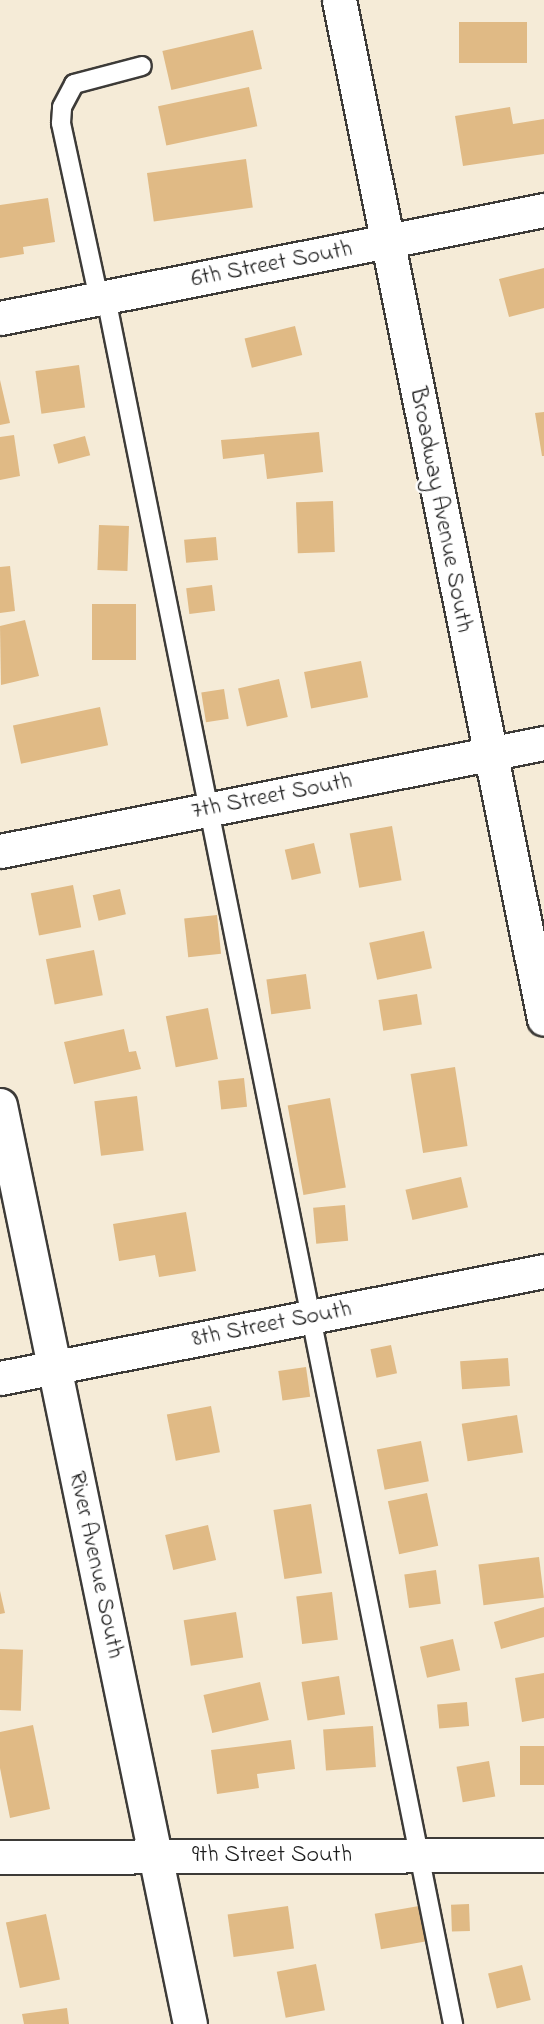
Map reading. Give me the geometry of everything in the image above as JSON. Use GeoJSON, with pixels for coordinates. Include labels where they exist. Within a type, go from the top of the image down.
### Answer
{"type":"FeatureCollection","features":[{"type":"Feature","properties":{"kind":"street","name":"Broadway Avenue South"},"geometry":{"type":"LineString","coordinates":[[339,0],[544,1019]]}},
{"type":"Feature","properties":{"kind":"street","name":"6th Street South"},"geometry":{"type":"LineString","coordinates":[[0,318],[544,210]]}},
{"type":"Feature","properties":{"kind":"street","name":"7th Street South"},"geometry":{"type":"LineString","coordinates":[[0,851],[544,743]]}},
{"type":"Feature","properties":{"kind":"street","name":"River Avenue South"},"geometry":{"type":"LineString","coordinates":[[0,1106],[190,2024]]}},
{"type":"Feature","properties":{"kind":"street","name":"8th Street South"},"geometry":{"type":"LineString","coordinates":[[0,1378],[544,1271]]}},
{"type":"Feature","properties":{"kind":"street","name":"9th Street South"},"geometry":{"type":"LineString","coordinates":[[0,1857],[544,1855]]}},
{"type":"Feature","properties":{"kind":"lane"},"geometry":{"type":"LineString","coordinates":[[142,66],[74,84],[62,107],[61,123],[102,298],[208,810],[453,2024]]}},
{"type":"Feature","properties":{"kind":"building"},"geometry":{"type":"Polygon","coordinates":[[[459,22],[527,22],[527,63],[459,63],[459,22]]]}},
{"type":"Feature","properties":{"kind":"building"},"geometry":{"type":"Polygon","coordinates":[[[253,30],[262,69],[171,90],[162,51],[253,30]]]}},
{"type":"Feature","properties":{"kind":"building"},"geometry":{"type":"Polygon","coordinates":[[[249,87],[257,126],[166,145],[158,106],[249,87]]]}},
{"type":"Feature","properties":{"kind":"building"},"geometry":{"type":"Polygon","coordinates":[[[510,107],[513,124],[544,119],[544,154],[463,166],[455,116],[510,107]]]}},
{"type":"Feature","properties":{"kind":"building"},"geometry":{"type":"Polygon","coordinates":[[[246,159],[253,208],[154,221],[147,173],[246,159]]]}},
{"type":"Feature","properties":{"kind":"building"},"geometry":{"type":"Polygon","coordinates":[[[48,198],[55,242],[23,247],[24,254],[0,258],[0,205],[48,198]]]}},
{"type":"Feature","properties":{"kind":"building"},"geometry":{"type":"Polygon","coordinates":[[[544,268],[544,308],[509,317],[499,279],[544,268]]]}},
{"type":"Feature","properties":{"kind":"building"},"geometry":{"type":"Polygon","coordinates":[[[295,326],[302,355],[252,368],[245,339],[295,326]]]}},
{"type":"Feature","properties":{"kind":"building"},"geometry":{"type":"Polygon","coordinates":[[[79,365],[85,408],[41,414],[35,371],[79,365]]]}},
{"type":"Feature","properties":{"kind":"building"},"geometry":{"type":"Polygon","coordinates":[[[0,380],[10,423],[0,425],[0,380]]]}},
{"type":"Feature","properties":{"kind":"building"},"geometry":{"type":"Polygon","coordinates":[[[544,412],[544,456],[542,456],[535,413],[544,412]]]}},
{"type":"Feature","properties":{"kind":"building"},"geometry":{"type":"Polygon","coordinates":[[[319,432],[323,472],[267,479],[264,454],[223,459],[221,440],[319,432]]]}},
{"type":"Feature","properties":{"kind":"building"},"geometry":{"type":"Polygon","coordinates":[[[14,435],[20,476],[0,480],[0,437],[14,435]]]}},
{"type":"Feature","properties":{"kind":"building"},"geometry":{"type":"Polygon","coordinates":[[[85,436],[90,455],[58,464],[53,445],[85,436]]]}},
{"type":"Feature","properties":{"kind":"building"},"geometry":{"type":"Polygon","coordinates":[[[333,501],[335,552],[298,553],[296,502],[333,501]]]}},
{"type":"Feature","properties":{"kind":"building"},"geometry":{"type":"Polygon","coordinates":[[[99,525],[129,526],[127,571],[97,570],[99,525]]]}},
{"type":"Feature","properties":{"kind":"building"},"geometry":{"type":"Polygon","coordinates":[[[216,537],[218,560],[186,563],[184,540],[216,537]]]}},
{"type":"Feature","properties":{"kind":"building"},"geometry":{"type":"Polygon","coordinates":[[[10,566],[15,611],[0,613],[0,567],[10,566]]]}},
{"type":"Feature","properties":{"kind":"building"},"geometry":{"type":"Polygon","coordinates":[[[212,585],[215,611],[189,614],[186,588],[212,585]]]}},
{"type":"Feature","properties":{"kind":"building"},"geometry":{"type":"Polygon","coordinates":[[[92,604],[136,604],[136,660],[92,660],[92,604]]]}},
{"type":"Feature","properties":{"kind":"building"},"geometry":{"type":"Polygon","coordinates":[[[25,620],[39,676],[1,685],[0,626],[25,620]]]}},
{"type":"Feature","properties":{"kind":"building"},"geometry":{"type":"Polygon","coordinates":[[[361,661],[368,697],[311,708],[304,672],[361,661]]]}},
{"type":"Feature","properties":{"kind":"building"},"geometry":{"type":"Polygon","coordinates":[[[279,679],[288,717],[247,726],[238,688],[279,679]]]}},
{"type":"Feature","properties":{"kind":"building"},"geometry":{"type":"Polygon","coordinates":[[[224,689],[229,719],[206,722],[201,693],[224,689]]]}},
{"type":"Feature","properties":{"kind":"building"},"geometry":{"type":"Polygon","coordinates":[[[100,707],[108,745],[21,764],[13,726],[100,707]]]}},
{"type":"Feature","properties":{"kind":"building"},"geometry":{"type":"Polygon","coordinates":[[[392,826],[402,880],[359,888],[350,833],[392,826]]]}},
{"type":"Feature","properties":{"kind":"building"},"geometry":{"type":"Polygon","coordinates":[[[314,843],[321,873],[292,880],[285,850],[314,843]]]}},
{"type":"Feature","properties":{"kind":"building"},"geometry":{"type":"Polygon","coordinates":[[[73,885],[81,927],[39,935],[31,893],[73,885]]]}},
{"type":"Feature","properties":{"kind":"building"},"geometry":{"type":"Polygon","coordinates":[[[120,889],[126,914],[99,921],[93,895],[120,889]]]}},
{"type":"Feature","properties":{"kind":"building"},"geometry":{"type":"Polygon","coordinates":[[[217,915],[221,954],[188,957],[184,918],[217,915]]]}},
{"type":"Feature","properties":{"kind":"building"},"geometry":{"type":"Polygon","coordinates":[[[424,931],[432,968],[377,980],[369,943],[424,931]]]}},
{"type":"Feature","properties":{"kind":"building"},"geometry":{"type":"Polygon","coordinates":[[[94,950],[103,995],[55,1005],[46,959],[94,950]]]}},
{"type":"Feature","properties":{"kind":"building"},"geometry":{"type":"Polygon","coordinates":[[[306,974],[311,1009],[271,1014],[266,980],[306,974]]]}},
{"type":"Feature","properties":{"kind":"building"},"geometry":{"type":"Polygon","coordinates":[[[417,994],[422,1025],[383,1031],[378,1000],[417,994]]]}},
{"type":"Feature","properties":{"kind":"building"},"geometry":{"type":"Polygon","coordinates":[[[208,1008],[218,1059],[176,1067],[166,1016],[208,1008]]]}},
{"type":"Feature","properties":{"kind":"building"},"geometry":{"type":"Polygon","coordinates":[[[124,1029],[129,1052],[136,1051],[141,1069],[74,1084],[64,1042],[124,1029]]]}},
{"type":"Feature","properties":{"kind":"building"},"geometry":{"type":"Polygon","coordinates":[[[455,1067],[468,1146],[423,1153],[411,1074],[455,1067]]]}},
{"type":"Feature","properties":{"kind":"building"},"geometry":{"type":"Polygon","coordinates":[[[244,1078],[247,1107],[221,1110],[218,1081],[244,1078]]]}},
{"type":"Feature","properties":{"kind":"building"},"geometry":{"type":"Polygon","coordinates":[[[137,1096],[144,1151],[101,1156],[94,1101],[137,1096]]]}},
{"type":"Feature","properties":{"kind":"building"},"geometry":{"type":"Polygon","coordinates":[[[330,1098],[346,1188],[303,1195],[288,1105],[330,1098]]]}},
{"type":"Feature","properties":{"kind":"building"},"geometry":{"type":"Polygon","coordinates":[[[461,1177],[468,1207],[412,1220],[405,1190],[461,1177]]]}},
{"type":"Feature","properties":{"kind":"building"},"geometry":{"type":"Polygon","coordinates":[[[345,1205],[348,1241],[316,1244],[313,1208],[345,1205]]]}},
{"type":"Feature","properties":{"kind":"building"},"geometry":{"type":"Polygon","coordinates":[[[186,1212],[196,1271],[159,1277],[155,1255],[119,1261],[113,1224],[186,1212]]]}},
{"type":"Feature","properties":{"kind":"building"},"geometry":{"type":"Polygon","coordinates":[[[391,1345],[397,1373],[376,1378],[370,1349],[391,1345]]]}},
{"type":"Feature","properties":{"kind":"building"},"geometry":{"type":"Polygon","coordinates":[[[508,1358],[510,1386],[462,1389],[460,1361],[508,1358]]]}},
{"type":"Feature","properties":{"kind":"building"},"geometry":{"type":"Polygon","coordinates":[[[306,1367],[310,1397],[282,1401],[278,1371],[306,1367]]]}},
{"type":"Feature","properties":{"kind":"building"},"geometry":{"type":"Polygon","coordinates":[[[211,1406],[220,1452],[176,1461],[167,1415],[211,1406]]]}},
{"type":"Feature","properties":{"kind":"building"},"geometry":{"type":"Polygon","coordinates":[[[517,1415],[523,1453],[468,1461],[462,1424],[517,1415]]]}},
{"type":"Feature","properties":{"kind":"building"},"geometry":{"type":"Polygon","coordinates":[[[421,1441],[429,1481],[385,1490],[377,1450],[421,1441]]]}},
{"type":"Feature","properties":{"kind":"building"},"geometry":{"type":"Polygon","coordinates":[[[427,1493],[438,1546],[399,1554],[388,1501],[427,1493]]]}},
{"type":"Feature","properties":{"kind":"building"},"geometry":{"type":"Polygon","coordinates":[[[311,1504],[322,1573],[284,1579],[273,1510],[311,1504]]]}},
{"type":"Feature","properties":{"kind":"building"},"geometry":{"type":"Polygon","coordinates":[[[208,1525],[216,1560],[173,1570],[165,1535],[208,1525]]]}},
{"type":"Feature","properties":{"kind":"building"},"geometry":{"type":"Polygon","coordinates":[[[539,1557],[544,1598],[483,1605],[478,1564],[539,1557]]]}},
{"type":"Feature","properties":{"kind":"building"},"geometry":{"type":"Polygon","coordinates":[[[436,1570],[441,1604],[409,1608],[404,1574],[436,1570]]]}},
{"type":"Feature","properties":{"kind":"building"},"geometry":{"type":"Polygon","coordinates":[[[0,1591],[5,1613],[0,1614],[0,1591]]]}},
{"type":"Feature","properties":{"kind":"building"},"geometry":{"type":"Polygon","coordinates":[[[332,1592],[338,1640],[302,1644],[296,1596],[332,1592]]]}},
{"type":"Feature","properties":{"kind":"building"},"geometry":{"type":"Polygon","coordinates":[[[544,1607],[544,1637],[501,1649],[494,1622],[544,1607]]]}},
{"type":"Feature","properties":{"kind":"building"},"geometry":{"type":"Polygon","coordinates":[[[236,1612],[243,1657],[191,1666],[184,1620],[236,1612]]]}},
{"type":"Feature","properties":{"kind":"building"},"geometry":{"type":"Polygon","coordinates":[[[453,1639],[460,1670],[427,1678],[420,1647],[453,1639]]]}},
{"type":"Feature","properties":{"kind":"building"},"geometry":{"type":"Polygon","coordinates":[[[0,1649],[23,1650],[21,1711],[0,1710],[0,1649]]]}},
{"type":"Feature","properties":{"kind":"building"},"geometry":{"type":"Polygon","coordinates":[[[544,1673],[544,1718],[522,1722],[515,1678],[544,1673]]]}},
{"type":"Feature","properties":{"kind":"building"},"geometry":{"type":"Polygon","coordinates":[[[339,1676],[345,1715],[308,1720],[301,1682],[339,1676]]]}},
{"type":"Feature","properties":{"kind":"building"},"geometry":{"type":"Polygon","coordinates":[[[260,1682],[269,1720],[212,1733],[203,1695],[260,1682]]]}},
{"type":"Feature","properties":{"kind":"building"},"geometry":{"type":"Polygon","coordinates":[[[467,1702],[469,1726],[439,1729],[437,1705],[467,1702]]]}},
{"type":"Feature","properties":{"kind":"building"},"geometry":{"type":"Polygon","coordinates":[[[33,1725],[50,1809],[10,1818],[0,1768],[0,1732],[33,1725]]]}},
{"type":"Feature","properties":{"kind":"building"},"geometry":{"type":"Polygon","coordinates":[[[373,1726],[376,1767],[326,1770],[323,1729],[373,1726]]]}},
{"type":"Feature","properties":{"kind":"building"},"geometry":{"type":"Polygon","coordinates":[[[291,1740],[295,1769],[257,1774],[259,1788],[217,1794],[211,1750],[291,1740]]]}},
{"type":"Feature","properties":{"kind":"building"},"geometry":{"type":"Polygon","coordinates":[[[520,1746],[544,1746],[544,1785],[520,1785],[520,1746]]]}},
{"type":"Feature","properties":{"kind":"building"},"geometry":{"type":"Polygon","coordinates":[[[489,1761],[495,1796],[463,1802],[457,1767],[489,1761]]]}},
{"type":"Feature","properties":{"kind":"building"},"geometry":{"type":"Polygon","coordinates":[[[469,1904],[470,1931],[452,1932],[451,1905],[469,1904]]]}},
{"type":"Feature","properties":{"kind":"building"},"geometry":{"type":"Polygon","coordinates":[[[288,1906],[294,1949],[234,1957],[228,1914],[288,1906]]]}},
{"type":"Feature","properties":{"kind":"building"},"geometry":{"type":"Polygon","coordinates":[[[419,1906],[425,1941],[381,1949],[375,1914],[419,1906]]]}},
{"type":"Feature","properties":{"kind":"building"},"geometry":{"type":"Polygon","coordinates":[[[46,1914],[60,1980],[20,1988],[6,1923],[46,1914]]]}},
{"type":"Feature","properties":{"kind":"building"},"geometry":{"type":"Polygon","coordinates":[[[316,1964],[325,2010],[286,2018],[277,1972],[316,1964]]]}},
{"type":"Feature","properties":{"kind":"building"},"geometry":{"type":"Polygon","coordinates":[[[522,1965],[531,2000],[497,2008],[488,1973],[522,1965]]]}},
{"type":"Feature","properties":{"kind":"building"},"geometry":{"type":"Polygon","coordinates":[[[67,2008],[69,2024],[24,2024],[22,2014],[67,2008]]]}}]}
